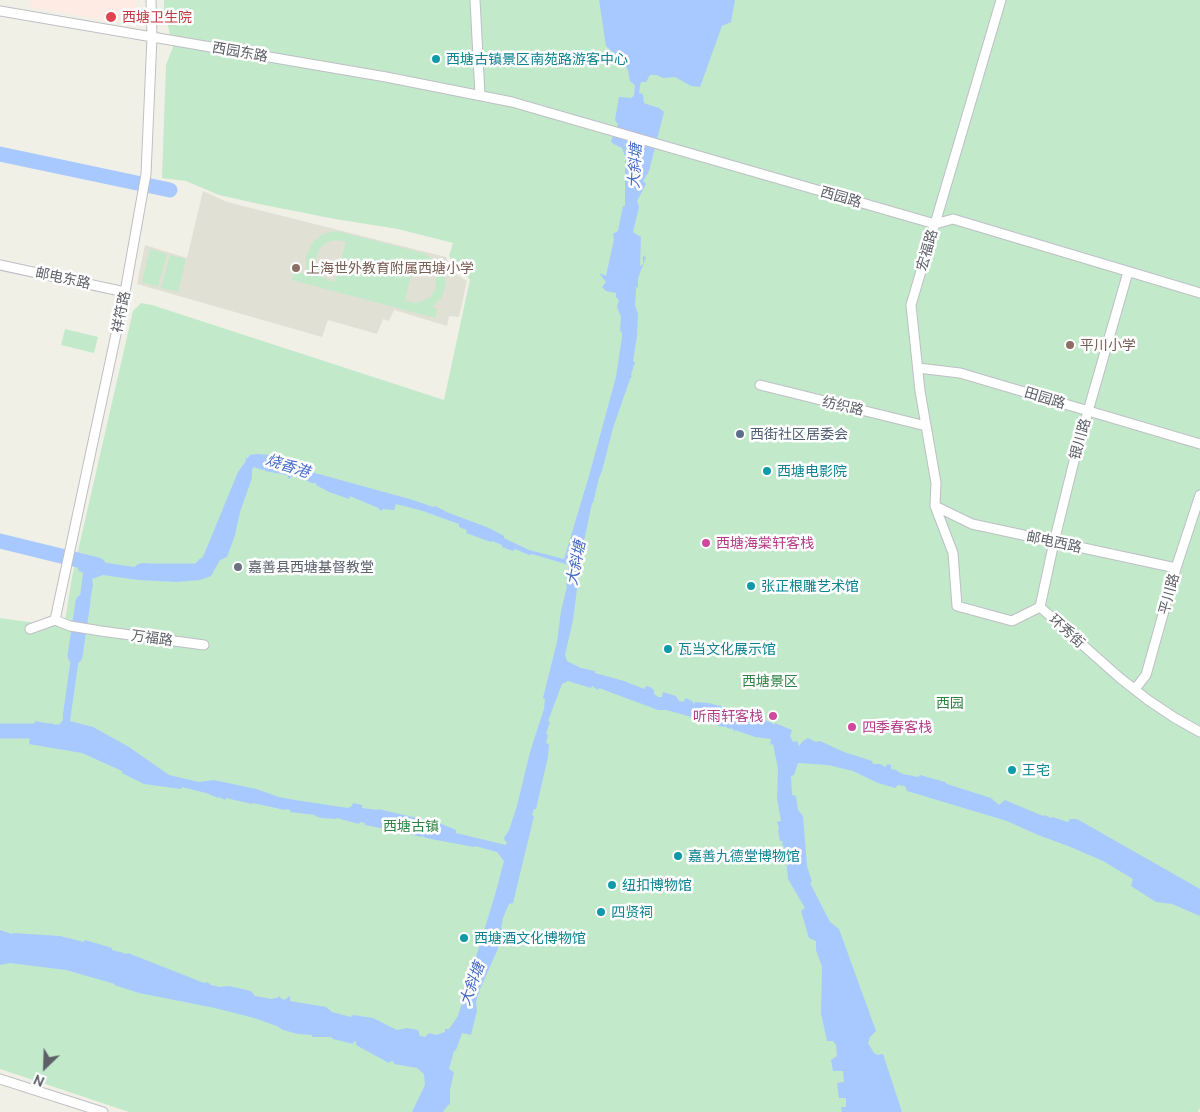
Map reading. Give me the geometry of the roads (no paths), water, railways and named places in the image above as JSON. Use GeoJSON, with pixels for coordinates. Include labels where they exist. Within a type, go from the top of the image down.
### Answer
{"type":"FeatureCollection","features":[{"type":"Feature","properties":{"kind":"street","name":"祥符路"},"geometry":{"type":"LineString","coordinates":[[55,620],[125,292],[146,174],[152,37],[151,0]]}},
{"type":"Feature","properties":{"kind":"street"},"geometry":{"type":"LineString","coordinates":[[475,0],[480,95]]}},
{"type":"Feature","properties":{"kind":"street","name":"宏福路"},"geometry":{"type":"LineString","coordinates":[[935,506],[936,483],[926,426],[911,305],[1001,0]]}},
{"type":"Feature","properties":{"kind":"street","name":"西园东路"},"geometry":{"type":"LineString","coordinates":[[0,11],[480,95]]}},
{"type":"Feature","properties":{"kind":"street","name":"西园路"},"geometry":{"type":"LineString","coordinates":[[480,95],[512,102],[935,224],[953,220],[1200,293]]}},
{"type":"Feature","properties":{"kind":"street","name":"邮电东路"},"geometry":{"type":"LineString","coordinates":[[0,265],[125,292]]}},
{"type":"Feature","properties":{"kind":"street","name":"银川路"},"geometry":{"type":"LineString","coordinates":[[1040,607],[1054,542],[1088,411],[1128,272]]}},
{"type":"Feature","properties":{"kind":"street","name":"田园路"},"geometry":{"type":"LineString","coordinates":[[918,368],[960,372],[1200,444]]}},
{"type":"Feature","properties":{"kind":"street","name":"纺织路"},"geometry":{"type":"LineString","coordinates":[[760,384],[926,426]]}},
{"type":"Feature","properties":{"kind":"street","name":"平川路"},"geometry":{"type":"LineString","coordinates":[[1134,690],[1146,675],[1176,568],[1200,496]]}},
{"type":"Feature","properties":{"kind":"street","name":"邮电西路"},"geometry":{"type":"LineString","coordinates":[[935,506],[972,524],[1176,568]]}},
{"type":"Feature","properties":{"kind":"street","name":"环秀街"},"geometry":{"type":"LineString","coordinates":[[935,506],[953,553],[957,606],[1012,621],[1040,607],[1134,690],[1175,718],[1200,732]]}},
{"type":"Feature","properties":{"kind":"street"},"geometry":{"type":"LineString","coordinates":[[30,629],[55,620]]}},
{"type":"Feature","properties":{"kind":"street","name":"万福路"},"geometry":{"type":"LineString","coordinates":[[55,620],[70,626],[204,645]]}},
{"type":"Feature","properties":{"kind":"street"},"geometry":{"type":"LineString","coordinates":[[0,1079],[103,1112]]}},
{"type":"Feature","properties":{"kind":"water","name":"大斜塘"},"geometry":{"type":"Polygon","coordinates":[[[599,0],[735,0],[731,22],[722,26],[700,87],[691,86],[675,77],[663,78],[657,75],[650,75],[646,82],[641,82],[639,93],[643,94],[644,103],[659,108],[664,112],[649,171],[643,181],[646,184],[637,201],[639,207],[633,232],[641,237],[640,266],[643,264],[643,256],[646,257],[638,278],[638,288],[636,287],[635,305],[638,314],[633,361],[635,362],[632,376],[613,428],[592,503],[582,551],[573,620],[565,655],[567,661],[581,668],[595,671],[595,673],[644,689],[646,686],[650,687],[658,697],[662,697],[663,692],[676,696],[679,701],[683,702],[686,698],[694,704],[695,702],[708,703],[725,707],[731,711],[743,712],[747,717],[762,719],[774,725],[775,723],[792,730],[790,736],[793,742],[797,741],[799,746],[808,738],[816,742],[820,741],[844,752],[872,761],[873,764],[880,764],[885,767],[888,764],[891,765],[891,769],[903,774],[918,777],[920,775],[991,798],[999,805],[1005,800],[1043,816],[1068,822],[1070,819],[1077,819],[1200,889],[1200,916],[1172,904],[1156,902],[1131,886],[1133,879],[1103,861],[1007,821],[907,791],[905,786],[898,785],[895,788],[878,783],[853,771],[828,765],[798,763],[794,775],[791,776],[792,795],[796,796],[798,810],[803,816],[807,866],[812,882],[810,883],[830,922],[839,929],[876,1031],[870,1037],[868,1043],[874,1053],[878,1055],[883,1054],[902,1112],[842,1112],[841,1107],[846,1107],[846,1098],[839,1098],[837,1083],[844,1082],[843,1071],[833,1071],[831,1060],[837,1056],[836,1045],[833,1041],[827,1041],[821,1013],[822,967],[816,950],[816,941],[809,938],[801,911],[805,908],[788,879],[787,851],[782,844],[783,841],[780,841],[778,831],[777,822],[781,821],[777,798],[778,769],[773,744],[770,745],[771,739],[755,737],[735,730],[734,732],[733,729],[704,721],[705,719],[666,710],[658,710],[599,688],[598,690],[592,686],[591,688],[568,681],[562,684],[548,721],[550,722],[546,734],[548,735],[546,743],[549,744],[548,757],[536,809],[534,809],[532,815],[534,816],[513,903],[509,904],[503,918],[502,932],[497,951],[480,989],[471,1035],[462,1033],[454,1051],[449,1069],[454,1072],[450,1090],[450,1104],[443,1112],[412,1112],[425,1085],[424,1074],[417,1068],[394,1064],[391,1061],[389,1063],[356,1045],[354,1041],[353,1044],[331,1037],[312,1037],[312,1035],[298,1034],[254,1018],[139,993],[66,970],[10,963],[0,965],[0,930],[12,934],[60,936],[84,942],[85,940],[112,948],[112,950],[128,953],[211,985],[229,986],[251,991],[255,996],[272,999],[278,998],[278,996],[284,1000],[290,996],[290,1001],[326,1007],[332,1012],[351,1017],[353,1015],[373,1018],[397,1030],[407,1028],[418,1030],[420,1036],[425,1037],[429,1033],[436,1035],[445,1032],[445,1029],[449,1029],[458,1016],[504,861],[497,852],[475,846],[421,837],[404,833],[404,831],[365,825],[365,823],[360,822],[359,824],[337,818],[322,818],[315,815],[290,812],[290,810],[286,809],[226,798],[225,800],[182,787],[181,789],[144,784],[122,773],[122,771],[82,753],[29,744],[35,721],[55,725],[60,724],[63,720],[74,636],[82,637],[70,721],[93,727],[129,747],[169,775],[199,782],[214,780],[295,800],[348,808],[353,803],[362,805],[362,808],[378,809],[439,823],[456,830],[456,833],[506,845],[507,842],[504,838],[509,830],[517,806],[530,752],[544,709],[545,699],[543,698],[557,642],[569,565],[502,547],[502,545],[492,541],[466,533],[467,530],[459,527],[459,524],[423,511],[396,504],[394,510],[383,509],[381,511],[350,496],[349,499],[329,492],[316,485],[316,483],[311,483],[299,476],[295,477],[293,475],[289,479],[287,475],[254,467],[227,557],[220,560],[211,576],[200,580],[176,582],[139,580],[103,575],[92,579],[93,585],[86,622],[77,621],[83,573],[78,570],[80,559],[141,568],[142,563],[160,565],[160,573],[181,574],[186,572],[203,557],[238,472],[246,461],[245,457],[247,459],[250,455],[257,454],[271,455],[315,473],[435,506],[489,528],[504,536],[504,538],[529,550],[564,559],[616,377],[622,337],[622,332],[620,331],[621,317],[617,307],[619,300],[616,297],[616,293],[606,291],[602,287],[606,282],[599,273],[606,276],[614,239],[613,234],[618,231],[623,206],[625,206],[625,156],[622,148],[611,141],[618,124],[615,120],[619,97],[631,98],[634,96],[635,85],[630,81],[628,70],[623,62],[606,46],[599,0]]]}},
{"type":"Feature","properties":{"kind":"waterway"},"geometry":{"type":"LineString","coordinates":[[0,154],[170,190]]}},
{"type":"Feature","properties":{"kind":"waterway","name":"烧香港"},"geometry":{"type":"LineString","coordinates":[[0,541],[98,565]]}},
{"type":"Feature","properties":{"kind":"waterway","name":"烧香港"},"geometry":{"type":"LineString","coordinates":[[141,571],[201,571],[204,565]]}},
{"type":"Feature","properties":{"kind":"waterway"},"geometry":{"type":"LineString","coordinates":[[75,656],[83,602]]}},
{"type":"Feature","properties":{"kind":"waterway"},"geometry":{"type":"LineString","coordinates":[[0,731],[51,731]]}},
{"type":"Feature","properties":{"kind":"place","name":"西塘卫生院"},"geometry":{"type":"Point","coordinates":[111,17]}},
{"type":"Feature","properties":{"kind":"place","name":"西塘古镇景区南苑路游客中心"},"geometry":{"type":"Point","coordinates":[436,59]}},
{"type":"Feature","properties":{"kind":"place","name":"上海世外教育附属西塘小学"},"geometry":{"type":"Point","coordinates":[296,268]}},
{"type":"Feature","properties":{"kind":"place","name":"平川小学"},"geometry":{"type":"Point","coordinates":[1070,345]}},
{"type":"Feature","properties":{"kind":"place","name":"西街社区居委会"},"geometry":{"type":"Point","coordinates":[740,434]}},
{"type":"Feature","properties":{"kind":"place","name":"西塘电影院"},"geometry":{"type":"Point","coordinates":[767,471]}},
{"type":"Feature","properties":{"kind":"place","name":"西塘海棠轩客栈"},"geometry":{"type":"Point","coordinates":[706,543]}},
{"type":"Feature","properties":{"kind":"place","name":"嘉善县西塘基督教堂"},"geometry":{"type":"Point","coordinates":[238,567]}},
{"type":"Feature","properties":{"kind":"place","name":"张正根雕艺术馆"},"geometry":{"type":"Point","coordinates":[751,586]}},
{"type":"Feature","properties":{"kind":"place","name":"瓦当文化展示馆"},"geometry":{"type":"Point","coordinates":[668,649]}},
{"type":"Feature","properties":{"kind":"place","name":"听雨轩客栈"},"geometry":{"type":"Point","coordinates":[773,716]}},
{"type":"Feature","properties":{"kind":"place","name":"四季春客栈"},"geometry":{"type":"Point","coordinates":[852,727]}},
{"type":"Feature","properties":{"kind":"place","name":"王宅"},"geometry":{"type":"Point","coordinates":[1012,770]}},
{"type":"Feature","properties":{"kind":"place","name":"嘉善九德堂博物馆"},"geometry":{"type":"Point","coordinates":[678,856]}},
{"type":"Feature","properties":{"kind":"place","name":"纽扣博物馆"},"geometry":{"type":"Point","coordinates":[612,885]}},
{"type":"Feature","properties":{"kind":"place","name":"四贤祠"},"geometry":{"type":"Point","coordinates":[601,912]}},
{"type":"Feature","properties":{"kind":"place","name":"西塘酒文化博物馆"},"geometry":{"type":"Point","coordinates":[464,938]}},
{"type":"Feature","properties":{"kind":"park label","name":"西塘景区"},"geometry":{"type":"Point","coordinates":[770,681]}},
{"type":"Feature","properties":{"kind":"park label","name":"西园"},"geometry":{"type":"Point","coordinates":[950,703]}},
{"type":"Feature","properties":{"kind":"park label","name":"西塘古镇"},"geometry":{"type":"Point","coordinates":[411,826]}}]}
